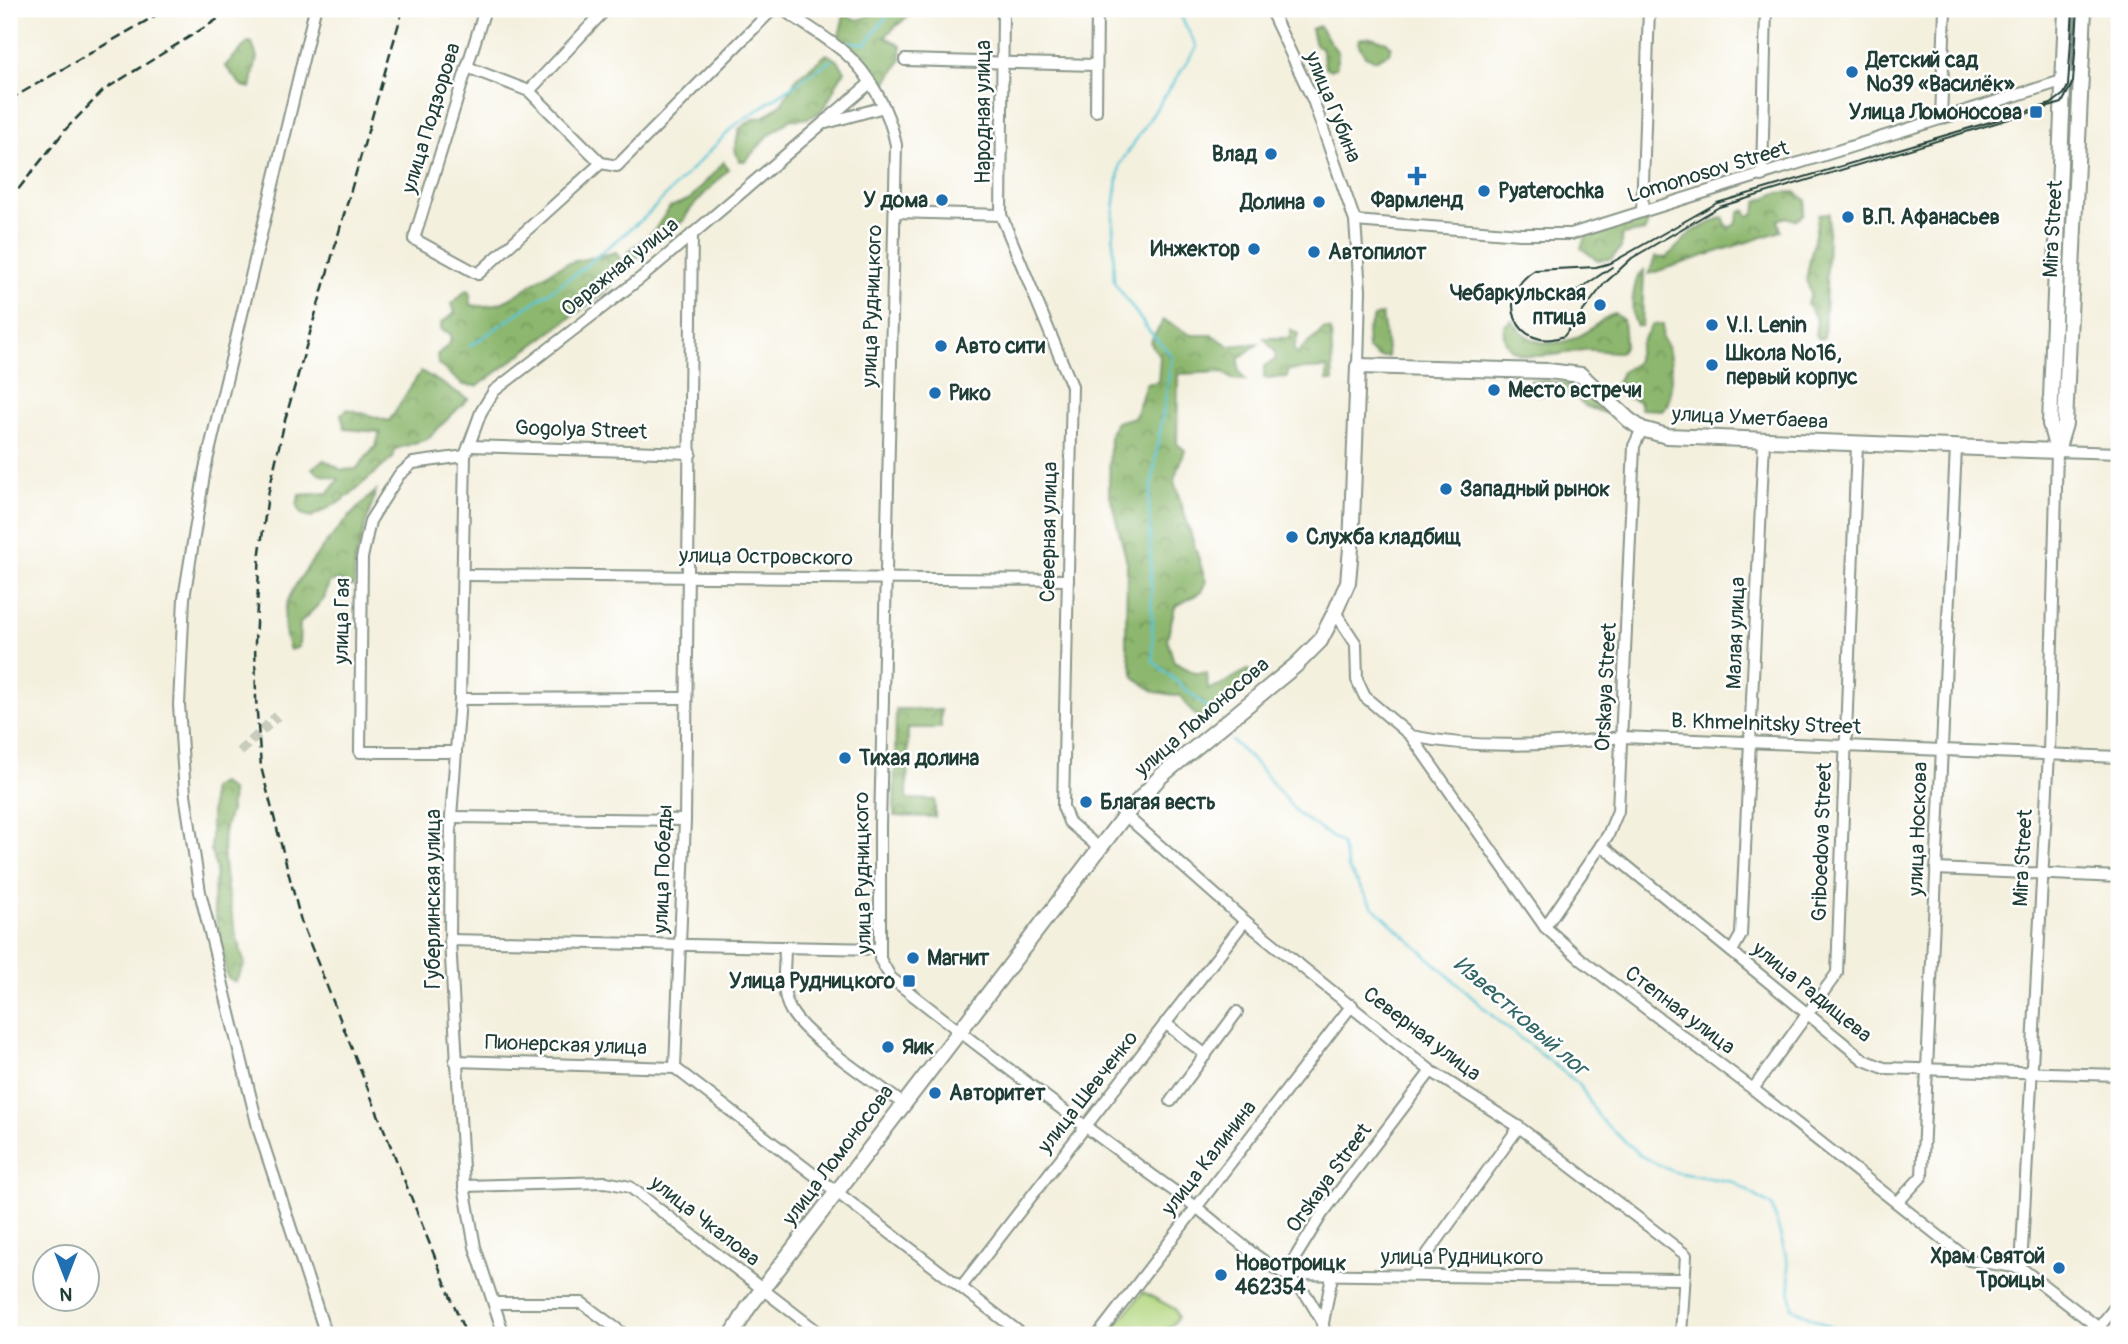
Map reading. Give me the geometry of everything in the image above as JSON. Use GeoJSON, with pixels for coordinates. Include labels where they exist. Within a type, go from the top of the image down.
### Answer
{"type":"FeatureCollection","features":[{"type":"Feature","properties":{"kind":"main road","name":"Mira Street"},"geometry":{"type":"LineString","coordinates":[[2057,451],[2050,424],[2066,9]]}},
{"type":"Feature","properties":{"kind":"main road","name":"Mira Street"},"geometry":{"type":"LineString","coordinates":[[2057,451],[2065,425],[2084,9]]}},
{"type":"Feature","properties":{"kind":"main road","name":"улица Уметбаева"},"geometry":{"type":"LineString","coordinates":[[1358,366],[1573,373],[1587,380],[1642,429],[1667,436],[2057,451]]}},
{"type":"Feature","properties":{"kind":"main road","name":"улица Ломоносова"},"geometry":{"type":"LineString","coordinates":[[732,1335],[837,1190],[1125,815],[1161,776],[1296,665],[1320,641],[1348,582],[1358,366]]}},
{"type":"Feature","properties":{"kind":"street"},"geometry":{"type":"LineString","coordinates":[[315,9],[205,469],[184,598],[179,705],[185,793],[200,892],[259,1131],[326,1335]]}},
{"type":"Feature","properties":{"kind":"street","name":"улица Подзорова"},"geometry":{"type":"LineString","coordinates":[[485,9],[414,239],[478,274],[601,163]]}},
{"type":"Feature","properties":{"kind":"street"},"geometry":{"type":"LineString","coordinates":[[529,91],[606,9]]}},
{"type":"Feature","properties":{"kind":"street"},"geometry":{"type":"LineString","coordinates":[[467,67],[529,91],[601,163],[617,166],[773,9]]}},
{"type":"Feature","properties":{"kind":"street","name":"улица Рудницкого"},"geometry":{"type":"LineString","coordinates":[[782,9],[846,53],[884,107],[892,123],[897,145],[885,579],[879,948],[880,959],[891,978],[1085,1127],[1196,1207],[1264,1263],[1286,1274],[1682,1279]]}},
{"type":"Feature","properties":{"kind":"street","name":"Народная улица"},"geometry":{"type":"LineString","coordinates":[[1001,215],[1003,9]]}},
{"type":"Feature","properties":{"kind":"street"},"geometry":{"type":"LineString","coordinates":[[1096,111],[1097,9]]}},
{"type":"Feature","properties":{"kind":"street","name":"улица Губина"},"geometry":{"type":"LineString","coordinates":[[1270,9],[1313,100],[1355,221]]}},
{"type":"Feature","properties":{"kind":"street"},"geometry":{"type":"LineString","coordinates":[[1642,212],[1649,9]]}},
{"type":"Feature","properties":{"kind":"street"},"geometry":{"type":"LineString","coordinates":[[1762,176],[1766,9]]}},
{"type":"Feature","properties":{"kind":"street"},"geometry":{"type":"LineString","coordinates":[[1941,119],[1945,9]]}},
{"type":"Feature","properties":{"kind":"street"},"geometry":{"type":"LineString","coordinates":[[905,60],[1096,65]]}},
{"type":"Feature","properties":{"kind":"street"},"geometry":{"type":"LineString","coordinates":[[2063,81],[2081,75]]}},
{"type":"Feature","properties":{"kind":"street","name":"Lomonosov Street"},"geometry":{"type":"LineString","coordinates":[[1355,221],[1556,235],[1591,229],[2063,81]]}},
{"type":"Feature","properties":{"kind":"street","name":"Овражная улица"},"geometry":{"type":"LineString","coordinates":[[467,451],[481,412],[494,391],[692,234],[869,84]]}},
{"type":"Feature","properties":{"kind":"street","name":"Овражная улица"},"geometry":{"type":"LineString","coordinates":[[823,124],[884,107]]}},
{"type":"Feature","properties":{"kind":"street"},"geometry":{"type":"LineString","coordinates":[[895,212],[1001,215]]}},
{"type":"Feature","properties":{"kind":"street","name":"Северная улица"},"geometry":{"type":"LineString","coordinates":[[1001,215],[1072,386],[1063,807],[1069,822],[1099,848]]}},
{"type":"Feature","properties":{"kind":"street","name":"улица Ломоносова"},"geometry":{"type":"LineString","coordinates":[[1355,221],[1360,290],[1358,366]]}},
{"type":"Feature","properties":{"kind":"street","name":"улица Победы"},"geometry":{"type":"LineString","coordinates":[[675,1068],[685,820],[684,698],[691,453],[692,234]]}},
{"type":"Feature","properties":{"kind":"street"},"geometry":{"type":"LineString","coordinates":[[2056,244],[2073,244]]}},
{"type":"Feature","properties":{"kind":"street"},"geometry":{"type":"LineString","coordinates":[[2053,338],[2069,339]]}},
{"type":"Feature","properties":{"kind":"street","name":"Orskaya Street"},"geometry":{"type":"LineString","coordinates":[[1545,927],[1601,845],[1618,811],[1634,446],[1642,429]]}},
{"type":"Feature","properties":{"kind":"street","name":"Малая улица"},"geometry":{"type":"LineString","coordinates":[[1731,951],[1741,935],[1764,441]]}},
{"type":"Feature","properties":{"kind":"street","name":"Griboedova Street"},"geometry":{"type":"LineString","coordinates":[[1754,1089],[1809,1016],[1837,973],[1857,444]]}},
{"type":"Feature","properties":{"kind":"street","name":"улица Носкова"},"geometry":{"type":"LineString","coordinates":[[1898,1202],[1922,1175],[1956,447]]}},
{"type":"Feature","properties":{"kind":"street","name":"Gogolya Street"},"geometry":{"type":"LineString","coordinates":[[467,451],[691,453]]}},
{"type":"Feature","properties":{"kind":"street","name":"Губерлинская улица"},"geometry":{"type":"LineString","coordinates":[[467,451],[460,699],[451,817],[450,940],[455,1061],[464,1186],[475,1247],[504,1335]]}},
{"type":"Feature","properties":{"kind":"street","name":"улица Гая"},"geometry":{"type":"LineString","coordinates":[[456,752],[360,752],[362,558],[370,521],[399,475],[413,463],[467,451]]}},
{"type":"Feature","properties":{"kind":"street","name":"улица Уметбаева"},"geometry":{"type":"LineString","coordinates":[[2057,451],[2119,453]]}},
{"type":"Feature","properties":{"kind":"street","name":"Mira Street"},"geometry":{"type":"LineString","coordinates":[[2021,1268],[2049,754],[2057,451]]}},
{"type":"Feature","properties":{"kind":"street","name":"улица Островского"},"geometry":{"type":"LineString","coordinates":[[463,575],[1068,580]]}},
{"type":"Feature","properties":{"kind":"street","name":"Степная улица"},"geometry":{"type":"LineString","coordinates":[[1335,612],[1356,644],[1357,680],[1365,696],[1411,736],[1545,927],[1583,961],[1754,1089],[1969,1260],[2021,1268],[2100,1333]]}},
{"type":"Feature","properties":{"kind":"street"},"geometry":{"type":"LineString","coordinates":[[460,699],[684,698]]}},
{"type":"Feature","properties":{"kind":"street","name":"B. Khmelnitsky Street"},"geometry":{"type":"LineString","coordinates":[[1411,736],[1439,742],[1556,743],[1622,737],[2119,757]]}},
{"type":"Feature","properties":{"kind":"street","name":"Северная улица"},"geometry":{"type":"LineString","coordinates":[[1125,815],[1245,920],[1431,1071],[1519,1127],[1686,1255],[1687,1267],[1682,1279]]}},
{"type":"Feature","properties":{"kind":"street"},"geometry":{"type":"LineString","coordinates":[[451,817],[685,820]]}},
{"type":"Feature","properties":{"kind":"street","name":"улица Радищева"},"geometry":{"type":"LineString","coordinates":[[1601,845],[1864,1060],[1884,1068],[2119,1074]]}},
{"type":"Feature","properties":{"kind":"street"},"geometry":{"type":"LineString","coordinates":[[1936,869],[2119,877]]}},
{"type":"Feature","properties":{"kind":"street","name":"улица Шевченко"},"geometry":{"type":"LineString","coordinates":[[961,1287],[1245,920]]}},
{"type":"Feature","properties":{"kind":"street"},"geometry":{"type":"LineString","coordinates":[[450,940],[879,948]]}},
{"type":"Feature","properties":{"kind":"street"},"geometry":{"type":"LineString","coordinates":[[785,947],[785,994],[791,1011],[815,1035],[903,1104]]}},
{"type":"Feature","properties":{"kind":"street","name":"улица Калинина"},"geometry":{"type":"LineString","coordinates":[[1098,1335],[1352,1005]]}},
{"type":"Feature","properties":{"kind":"street"},"geometry":{"type":"LineString","coordinates":[[1171,1101],[1237,1012]]}},
{"type":"Feature","properties":{"kind":"street"},"geometry":{"type":"LineString","coordinates":[[1166,1023],[1206,1055]]}},
{"type":"Feature","properties":{"kind":"street","name":"Пионерская улица"},"geometry":{"type":"LineString","coordinates":[[455,1061],[675,1068]]}},
{"type":"Feature","properties":{"kind":"street"},"geometry":{"type":"LineString","coordinates":[[675,1068],[1023,1335]]}},
{"type":"Feature","properties":{"kind":"street","name":"Orskaya Street"},"geometry":{"type":"LineString","coordinates":[[1286,1274],[1322,1214],[1431,1071]]}},
{"type":"Feature","properties":{"kind":"street"},"geometry":{"type":"LineString","coordinates":[[1413,1274],[1519,1127]]}},
{"type":"Feature","properties":{"kind":"street","name":"улица Чкалова"},"geometry":{"type":"LineString","coordinates":[[464,1186],[606,1182],[631,1187],[822,1335]]}},
{"type":"Feature","properties":{"kind":"street"},"geometry":{"type":"LineString","coordinates":[[1286,1274],[1307,1296],[1323,1323]]}},
{"type":"Feature","properties":{"kind":"street"},"geometry":{"type":"LineString","coordinates":[[1324,1335],[1323,1323],[1332,1276]]}},
{"type":"Feature","properties":{"kind":"street"},"geometry":{"type":"LineString","coordinates":[[1681,1335],[1682,1279]]}},
{"type":"Feature","properties":{"kind":"street"},"geometry":{"type":"LineString","coordinates":[[2100,1333],[2119,1302]]}},
{"type":"Feature","properties":{"kind":"street"},"geometry":{"type":"LineString","coordinates":[[494,1303],[582,1303],[625,1335]]}},
{"type":"Feature","properties":{"kind":"green space"},"geometry":{"type":"Polygon","coordinates":[[[872,9],[916,9],[885,36],[901,46],[901,60],[884,87],[839,36],[844,15],[858,20],[870,15],[872,9]]]}},
{"type":"Feature","properties":{"kind":"green space"},"geometry":{"type":"Polygon","coordinates":[[[1319,26],[1338,53],[1336,67],[1331,70],[1325,66],[1321,47],[1315,45],[1311,29],[1319,26]]]}},
{"type":"Feature","properties":{"kind":"green space"},"geometry":{"type":"Polygon","coordinates":[[[1371,37],[1387,42],[1391,47],[1389,53],[1375,60],[1365,56],[1358,43],[1359,39],[1371,37]]]}},
{"type":"Feature","properties":{"kind":"green space"},"geometry":{"type":"Polygon","coordinates":[[[248,42],[252,43],[257,57],[251,88],[242,86],[225,66],[248,42]]]}},
{"type":"Feature","properties":{"kind":"green space"},"geometry":{"type":"Polygon","coordinates":[[[827,54],[838,61],[845,71],[826,105],[814,116],[791,119],[768,136],[745,161],[739,161],[735,150],[739,129],[753,119],[765,116],[781,104],[797,78],[827,54]]]}},
{"type":"Feature","properties":{"kind":"green space"},"geometry":{"type":"Polygon","coordinates":[[[724,162],[728,169],[692,207],[684,220],[635,259],[629,251],[654,231],[670,207],[690,199],[724,162]]]}},
{"type":"Feature","properties":{"kind":"green space"},"geometry":{"type":"Polygon","coordinates":[[[1795,192],[1806,200],[1803,215],[1795,220],[1786,217],[1778,220],[1781,231],[1649,274],[1655,257],[1666,258],[1692,232],[1723,217],[1728,228],[1736,224],[1740,212],[1745,210],[1748,216],[1754,214],[1758,201],[1777,193],[1795,192]]]}},
{"type":"Feature","properties":{"kind":"green space"},"geometry":{"type":"Polygon","coordinates":[[[1829,213],[1824,337],[1820,339],[1815,335],[1817,320],[1807,304],[1811,293],[1806,280],[1819,214],[1829,213]]]}},
{"type":"Feature","properties":{"kind":"green space"},"geometry":{"type":"Polygon","coordinates":[[[1646,216],[1649,219],[1645,231],[1622,235],[1621,248],[1611,259],[1597,260],[1581,248],[1586,236],[1646,216]]]}},
{"type":"Feature","properties":{"kind":"green space"},"geometry":{"type":"Polygon","coordinates":[[[616,252],[623,264],[609,289],[478,386],[463,385],[438,364],[437,355],[449,344],[451,338],[450,333],[441,330],[441,323],[455,313],[452,304],[466,290],[470,291],[471,305],[494,305],[514,296],[560,266],[616,252]]]}},
{"type":"Feature","properties":{"kind":"green space"},"geometry":{"type":"Polygon","coordinates":[[[1644,270],[1642,326],[1637,326],[1632,308],[1633,294],[1638,275],[1644,270]]]}},
{"type":"Feature","properties":{"kind":"green space"},"geometry":{"type":"Polygon","coordinates":[[[1382,314],[1388,357],[1378,357],[1368,349],[1367,332],[1374,317],[1382,314]]]}},
{"type":"Feature","properties":{"kind":"green space"},"geometry":{"type":"Polygon","coordinates":[[[1615,314],[1623,320],[1625,344],[1621,352],[1583,350],[1534,356],[1511,349],[1505,340],[1504,326],[1512,320],[1529,337],[1549,343],[1571,340],[1615,314]]]}},
{"type":"Feature","properties":{"kind":"green space"},"geometry":{"type":"Polygon","coordinates":[[[1164,320],[1191,335],[1212,335],[1230,346],[1259,343],[1239,358],[1239,371],[1245,380],[1232,379],[1223,372],[1178,374],[1177,444],[1185,450],[1174,481],[1206,582],[1201,592],[1175,607],[1167,639],[1174,662],[1195,673],[1207,673],[1208,689],[1248,670],[1256,675],[1206,722],[1192,712],[1180,696],[1155,692],[1134,677],[1126,644],[1127,562],[1109,491],[1110,434],[1116,422],[1135,417],[1146,384],[1158,382],[1160,357],[1150,342],[1164,320]]]}},
{"type":"Feature","properties":{"kind":"green space"},"geometry":{"type":"Polygon","coordinates":[[[1653,324],[1663,324],[1662,338],[1670,361],[1669,398],[1662,410],[1641,409],[1639,401],[1621,396],[1615,388],[1622,372],[1636,363],[1640,344],[1653,324]]]}},
{"type":"Feature","properties":{"kind":"green space"},"geometry":{"type":"Polygon","coordinates":[[[1290,329],[1298,334],[1294,350],[1297,354],[1323,329],[1331,330],[1333,381],[1327,381],[1327,368],[1288,370],[1287,377],[1264,378],[1264,366],[1275,360],[1276,353],[1264,338],[1290,338],[1290,329]]]}},
{"type":"Feature","properties":{"kind":"green space"},"geometry":{"type":"Polygon","coordinates":[[[421,371],[468,399],[427,439],[395,449],[393,458],[342,501],[311,517],[301,514],[297,507],[299,495],[328,493],[339,479],[319,474],[312,468],[324,460],[342,470],[356,469],[376,446],[380,432],[345,429],[341,414],[348,409],[389,421],[421,371]]]}},
{"type":"Feature","properties":{"kind":"green space"},"geometry":{"type":"Polygon","coordinates":[[[1531,380],[1563,383],[1587,390],[1597,395],[1603,403],[1605,413],[1585,406],[1573,395],[1538,395],[1524,386],[1531,380]]]}},
{"type":"Feature","properties":{"kind":"green space"},"geometry":{"type":"Polygon","coordinates":[[[376,491],[355,560],[354,586],[347,586],[340,580],[329,582],[324,599],[300,623],[299,647],[290,650],[284,618],[291,594],[325,545],[376,491]]]}},
{"type":"Feature","properties":{"kind":"green space"},"geometry":{"type":"Polygon","coordinates":[[[896,709],[941,710],[941,728],[908,728],[907,799],[935,800],[935,817],[894,816],[896,709]]]}},
{"type":"Feature","properties":{"kind":"green space"},"geometry":{"type":"Polygon","coordinates":[[[221,783],[231,791],[224,834],[224,864],[232,918],[245,964],[235,982],[227,977],[213,902],[216,869],[211,850],[211,789],[221,783]]]}},
{"type":"Feature","properties":{"kind":"green space"},"geometry":{"type":"Polygon","coordinates":[[[1143,1292],[1175,1309],[1178,1317],[1172,1326],[1157,1335],[1108,1335],[1143,1292]]]}},
{"type":"Feature","properties":{"kind":"waterway"},"geometry":{"type":"LineString","coordinates":[[850,42],[866,44],[892,9]]}},
{"type":"Feature","properties":{"kind":"waterway","name":"Известковый лог"},"geometry":{"type":"LineString","coordinates":[[1177,9],[1197,47],[1120,164],[1113,217],[1114,282],[1149,331],[1172,356],[1149,501],[1153,661],[1206,707]]}},
{"type":"Feature","properties":{"kind":"waterway"},"geometry":{"type":"LineString","coordinates":[[470,346],[574,275],[645,217],[734,126],[831,60]]}},
{"type":"Feature","properties":{"kind":"waterway","name":"Известковый лог"},"geometry":{"type":"LineString","coordinates":[[1232,741],[1258,766],[1298,814],[1342,844],[1348,868],[1372,906],[1497,1020],[1579,1084],[1600,1119],[1641,1156],[1674,1172],[1733,1182],[1772,1206],[1788,1263],[1792,1308],[1846,1335]]}},
{"type":"Feature","properties":{"kind":"tunnel"},"geometry":{"type":"LineString","coordinates":[[240,752],[277,716]]}},
{"type":"Feature","properties":{"kind":"tram line"},"geometry":{"type":"LineString","coordinates":[[2073,9],[2068,86],[2064,94],[2051,104],[1717,203],[1611,263],[1596,267],[1535,270],[1522,281],[1515,293],[1513,307],[1516,319],[1523,330],[1533,337],[1547,339],[1564,336],[1604,284],[1632,258],[1719,207],[2062,103],[2073,82],[2078,9]]}},
{"type":"Feature","properties":{"kind":"tram line"},"geometry":{"type":"LineString","coordinates":[[1572,294],[1612,267]]}},
{"type":"Feature","properties":{"kind":"railway"},"geometry":{"type":"LineString","coordinates":[[9,100],[167,9]]}},
{"type":"Feature","properties":{"kind":"railway"},"geometry":{"type":"LineString","coordinates":[[9,201],[66,129],[104,90],[234,9]]}},
{"type":"Feature","properties":{"kind":"railway"},"geometry":{"type":"LineString","coordinates":[[403,9],[285,420],[268,495],[260,552],[255,642],[256,699],[261,767],[301,921],[466,1335]]}},
{"type":"Feature","properties":{"kind":"place","name":"Детский сад №39 «Василёк»"},"geometry":{"type":"Point","coordinates":[1852,72]}},
{"type":"Feature","properties":{"kind":"place","name":"Улица Ломоносова"},"geometry":{"type":"Point","coordinates":[2036,112]}},
{"type":"Feature","properties":{"kind":"place","name":"Влад"},"geometry":{"type":"Point","coordinates":[1271,154]}},
{"type":"Feature","properties":{"kind":"place","name":"Фармленд"},"geometry":{"type":"Point","coordinates":[1417,176]}},
{"type":"Feature","properties":{"kind":"place","name":"Pyaterochka"},"geometry":{"type":"Point","coordinates":[1484,191]}},
{"type":"Feature","properties":{"kind":"place","name":"У дома"},"geometry":{"type":"Point","coordinates":[942,200]}},
{"type":"Feature","properties":{"kind":"place","name":"Долина"},"geometry":{"type":"Point","coordinates":[1319,202]}},
{"type":"Feature","properties":{"kind":"place","name":"В.П. Афанасьев"},"geometry":{"type":"Point","coordinates":[1848,217]}},
{"type":"Feature","properties":{"kind":"place","name":"Инжектор"},"geometry":{"type":"Point","coordinates":[1254,249]}},
{"type":"Feature","properties":{"kind":"place","name":"Автопилот"},"geometry":{"type":"Point","coordinates":[1314,252]}},
{"type":"Feature","properties":{"kind":"place","name":"Чебаркульская птица"},"geometry":{"type":"Point","coordinates":[1600,305]}},
{"type":"Feature","properties":{"kind":"place","name":"V.I. Lenin"},"geometry":{"type":"Point","coordinates":[1712,325]}},
{"type":"Feature","properties":{"kind":"place","name":"Авто сити"},"geometry":{"type":"Point","coordinates":[941,346]}},
{"type":"Feature","properties":{"kind":"place","name":"Школа №16, первый корпус"},"geometry":{"type":"Point","coordinates":[1712,365]}},
{"type":"Feature","properties":{"kind":"place","name":"Место встречи"},"geometry":{"type":"Point","coordinates":[1494,390]}},
{"type":"Feature","properties":{"kind":"place","name":"Рико"},"geometry":{"type":"Point","coordinates":[935,393]}},
{"type":"Feature","properties":{"kind":"place","name":"Западный рынок"},"geometry":{"type":"Point","coordinates":[1446,489]}},
{"type":"Feature","properties":{"kind":"place","name":"Служба кладбищ"},"geometry":{"type":"Point","coordinates":[1292,537]}},
{"type":"Feature","properties":{"kind":"place","name":"Тихая долина"},"geometry":{"type":"Point","coordinates":[845,758]}},
{"type":"Feature","properties":{"kind":"place","name":"Благая весть"},"geometry":{"type":"Point","coordinates":[1086,802]}},
{"type":"Feature","properties":{"kind":"place","name":"Магнит"},"geometry":{"type":"Point","coordinates":[913,958]}},
{"type":"Feature","properties":{"kind":"place","name":"Улица Рудницкого"},"geometry":{"type":"Point","coordinates":[909,981]}},
{"type":"Feature","properties":{"kind":"place","name":"Яик"},"geometry":{"type":"Point","coordinates":[888,1047]}},
{"type":"Feature","properties":{"kind":"place","name":"Авторитет"},"geometry":{"type":"Point","coordinates":[935,1093]}},
{"type":"Feature","properties":{"kind":"place","name":"Храм Святой Троицы"},"geometry":{"type":"Point","coordinates":[2059,1268]}},
{"type":"Feature","properties":{"kind":"place","name":"Новотроицк 462354"},"geometry":{"type":"Point","coordinates":[1221,1275]}}]}
